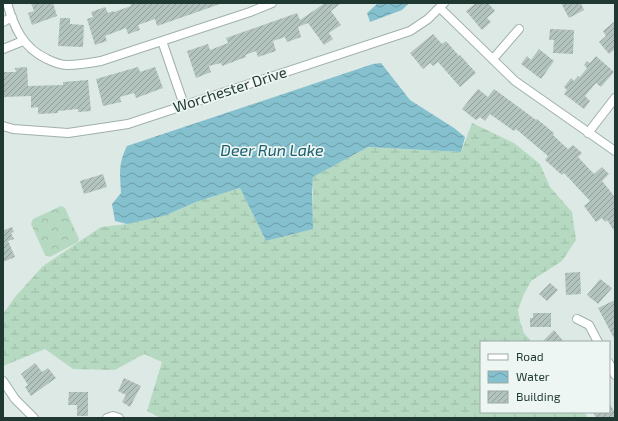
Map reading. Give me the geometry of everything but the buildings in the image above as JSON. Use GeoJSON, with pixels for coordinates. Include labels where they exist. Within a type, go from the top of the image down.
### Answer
{"type":"FeatureCollection","features":[{"type":"Feature","properties":{"kind":"street"},"geometry":{"type":"LineString","coordinates":[[7,3],[23,41],[30,49],[53,62],[66,65],[77,65],[101,61],[162,41],[261,5],[272,3]]}},
{"type":"Feature","properties":{"kind":"street"},"geometry":{"type":"LineString","coordinates":[[442,6],[515,81],[615,151]]}},
{"type":"Feature","properties":{"kind":"street","name":"Worchester Drive"},"geometry":{"type":"LineString","coordinates":[[3,126],[68,133],[128,124],[410,31],[428,19],[442,6]]}},
{"type":"Feature","properties":{"kind":"street"},"geometry":{"type":"LineString","coordinates":[[3,22],[12,17]]}},
{"type":"Feature","properties":{"kind":"street"},"geometry":{"type":"LineString","coordinates":[[493,59],[519,29]]}},
{"type":"Feature","properties":{"kind":"street"},"geometry":{"type":"LineString","coordinates":[[3,49],[23,41]]}},
{"type":"Feature","properties":{"kind":"street"},"geometry":{"type":"LineString","coordinates":[[162,41],[184,105]]}},
{"type":"Feature","properties":{"kind":"street"},"geometry":{"type":"LineString","coordinates":[[588,133],[615,98]]}},
{"type":"Feature","properties":{"kind":"street"},"geometry":{"type":"LineString","coordinates":[[577,319],[589,325],[597,341]]}},
{"type":"Feature","properties":{"kind":"street"},"geometry":{"type":"LineString","coordinates":[[610,365],[615,375]]}},
{"type":"Feature","properties":{"kind":"street"},"geometry":{"type":"LineString","coordinates":[[3,381],[15,399],[34,418]]}},
{"type":"Feature","properties":{"kind":"street"},"geometry":{"type":"LineString","coordinates":[[106,418],[113,416],[119,418]]}},
{"type":"Feature","properties":{"kind":"green space"},"geometry":{"type":"Polygon","coordinates":[[[472,123],[514,143],[540,164],[550,187],[572,212],[576,240],[562,261],[531,281],[523,296],[518,310],[524,333],[531,341],[480,341],[480,413],[586,413],[588,418],[161,418],[147,411],[162,362],[144,354],[115,370],[73,369],[45,349],[3,366],[3,314],[15,297],[43,266],[101,227],[127,224],[164,216],[196,202],[240,188],[266,241],[312,229],[313,177],[368,147],[461,152],[472,123]]]}},
{"type":"Feature","properties":{"kind":"green space"},"geometry":{"type":"Polygon","coordinates":[[[61,206],[65,208],[79,239],[78,242],[50,257],[45,255],[31,224],[33,219],[61,206]]]}},
{"type":"Feature","properties":{"kind":"water"},"geometry":{"type":"Polygon","coordinates":[[[378,3],[409,3],[402,10],[370,22],[367,13],[378,3]]]}},
{"type":"Feature","properties":{"kind":"water","name":"Deer Run Lake"},"geometry":{"type":"Polygon","coordinates":[[[381,63],[410,100],[454,128],[465,137],[461,152],[368,147],[313,177],[313,229],[266,241],[240,188],[196,202],[164,216],[127,224],[115,221],[112,204],[121,193],[121,164],[127,146],[373,64],[381,63]]]}}]}
